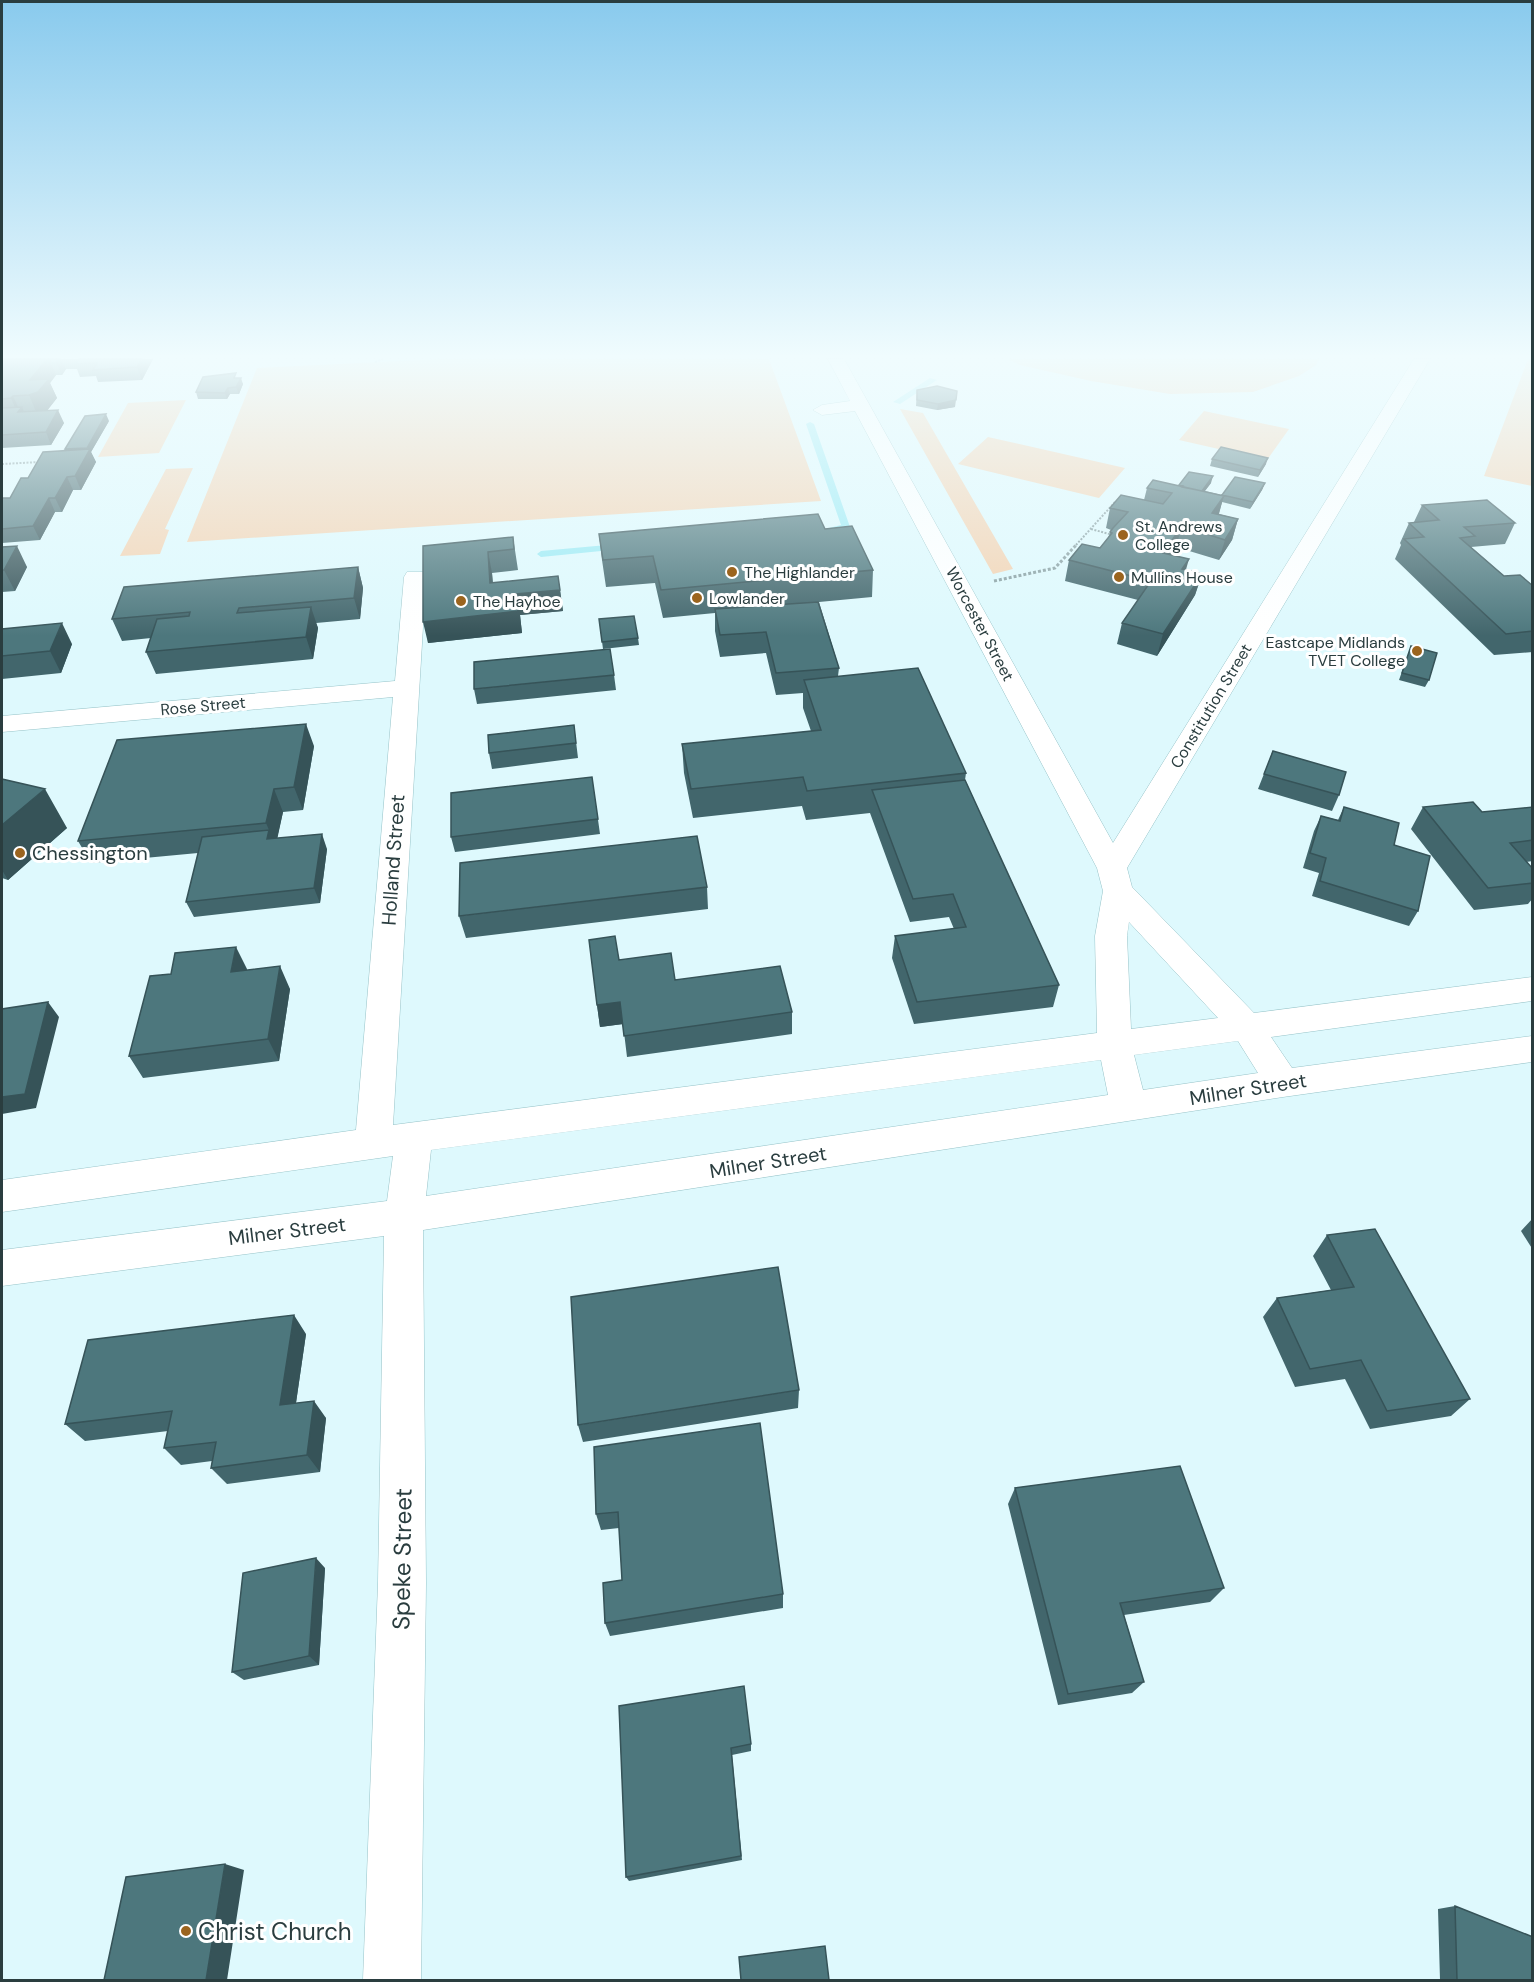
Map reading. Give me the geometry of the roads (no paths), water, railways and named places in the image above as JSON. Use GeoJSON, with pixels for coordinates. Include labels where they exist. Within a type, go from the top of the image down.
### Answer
{"type":"FeatureCollection","features":[{"type":"Feature","properties":{"kind":"street","name":"Worcester Street"},"geometry":{"type":"LineString","coordinates":[[887,451],[1115,879],[1247,1027],[1283,1083]]}},
{"type":"Feature","properties":{"kind":"street","name":"Constitution Street"},"geometry":{"type":"LineString","coordinates":[[1115,879],[1367,451]]}},
{"type":"Feature","properties":{"kind":"street","name":"Holland Street"},"geometry":{"type":"LineString","coordinates":[[394,1141],[405,688],[415,577]]}},
{"type":"Feature","properties":{"kind":"street","name":"Rose Street"},"geometry":{"type":"LineString","coordinates":[[2,724],[405,688]]}},
{"type":"Feature","properties":{"kind":"street"},"geometry":{"type":"LineString","coordinates":[[1115,879],[1110,936],[1114,1046],[1129,1108]]}},
{"type":"Feature","properties":{"kind":"street"},"geometry":{"type":"LineString","coordinates":[[2,1196],[394,1141],[1533,989]]}},
{"type":"Feature","properties":{"kind":"street","name":"Milner Street"},"geometry":{"type":"LineString","coordinates":[[2,1268],[404,1216],[1283,1083],[1533,1049]]}},
{"type":"Feature","properties":{"kind":"street","name":"Speke Street"},"geometry":{"type":"LineString","coordinates":[[392,1980],[402,1583],[404,1216],[394,1141]]}},
{"type":"Feature","properties":{"kind":"waterway"},"geometry":{"type":"LineString","coordinates":[[820,451],[846,527],[829,529]]}},
{"type":"Feature","properties":{"kind":"waterway"},"geometry":{"type":"LineString","coordinates":[[541,554],[618,547]]}},
{"type":"Feature","properties":{"kind":"place","name":"St. Andrews College"},"geometry":{"type":"Point","coordinates":[1123,535]}},
{"type":"Feature","properties":{"kind":"place","name":"The Highlander"},"geometry":{"type":"Point","coordinates":[732,572]}},
{"type":"Feature","properties":{"kind":"place","name":"Mullins House"},"geometry":{"type":"Point","coordinates":[1119,577]}},
{"type":"Feature","properties":{"kind":"place","name":"Lowlander"},"geometry":{"type":"Point","coordinates":[697,598]}},
{"type":"Feature","properties":{"kind":"place","name":"The Hayhoe"},"geometry":{"type":"Point","coordinates":[461,601]}},
{"type":"Feature","properties":{"kind":"place","name":"Eastcape Midlands TVET College"},"geometry":{"type":"Point","coordinates":[1417,651]}},
{"type":"Feature","properties":{"kind":"place","name":"Chessington"},"geometry":{"type":"Point","coordinates":[20,853]}},
{"type":"Feature","properties":{"kind":"place","name":"Christ Church"},"geometry":{"type":"Point","coordinates":[186,1931]}}]}
